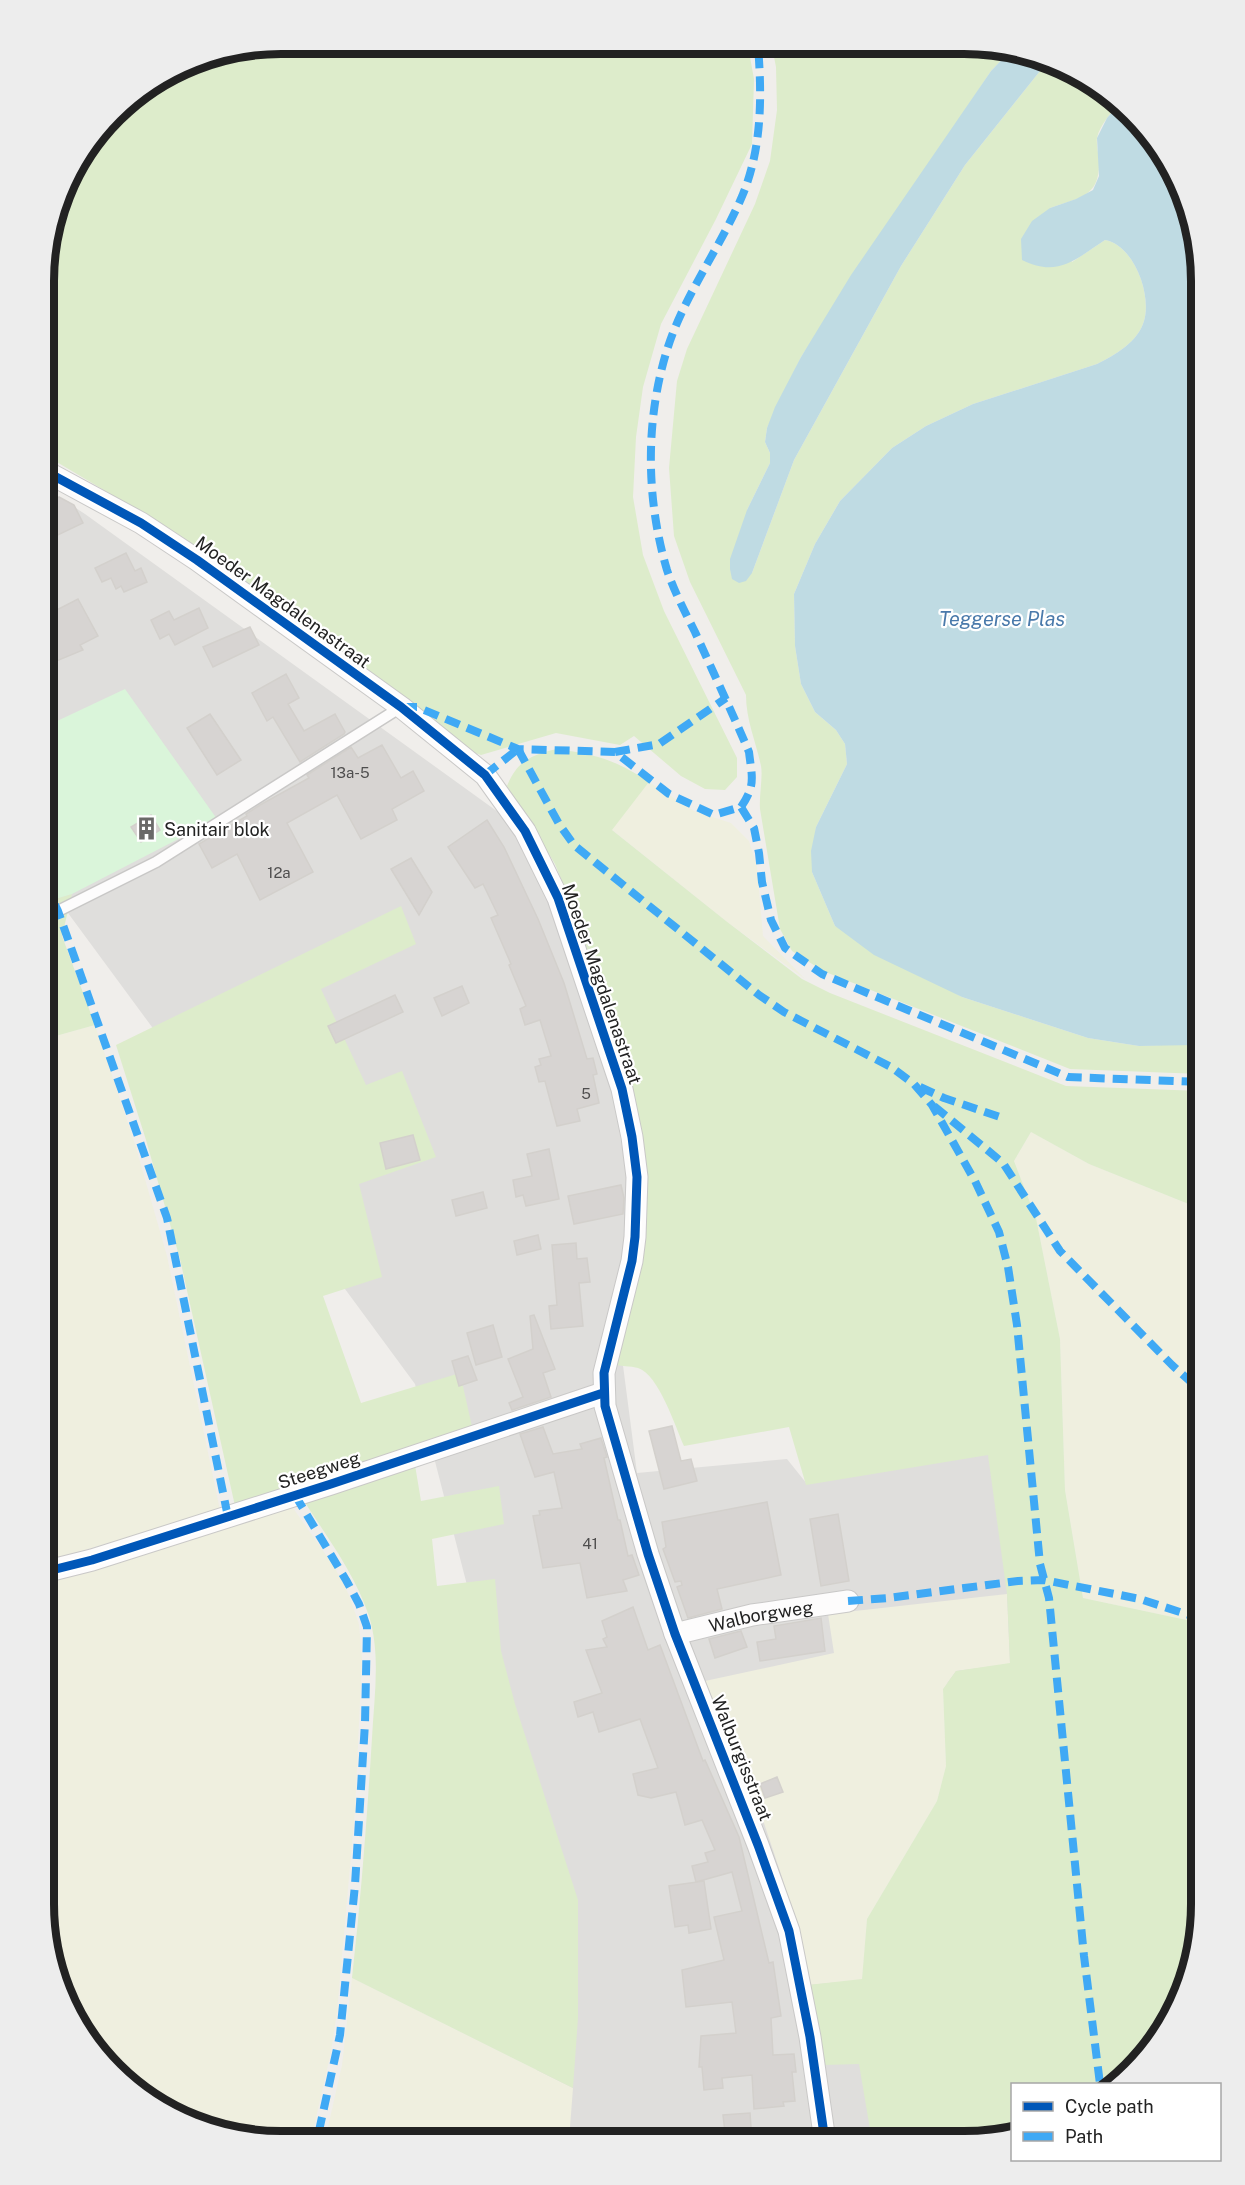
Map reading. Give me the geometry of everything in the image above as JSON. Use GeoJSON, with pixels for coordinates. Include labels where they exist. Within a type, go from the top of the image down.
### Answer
{"type":"FeatureCollection","features":[{"type":"Feature","properties":{"kind":"street","name":"Moeder Magdalenastraat"},"geometry":{"type":"LineString","coordinates":[[54,476],[151,529],[401,707],[485,775],[525,831],[558,898],[622,1089],[632,1137],[637,1177],[635,1237],[632,1261],[604,1373],[603,1393]]}},
{"type":"Feature","properties":{"kind":"street","name":"Steegweg"},"geometry":{"type":"LineString","coordinates":[[54,1570],[92,1560],[331,1484],[603,1393]]}},
{"type":"Feature","properties":{"kind":"street","name":"Walburgisstraat"},"geometry":{"type":"LineString","coordinates":[[603,1393],[625,1478],[675,1634],[758,1845],[789,1931],[810,2037],[824,2131]]}},
{"type":"Feature","properties":{"kind":"street","name":"Walborgweg"},"geometry":{"type":"LineString","coordinates":[[675,1634],[752,1614],[848,1601]]}},
{"type":"Feature","properties":{"kind":"lane"},"geometry":{"type":"LineString","coordinates":[[54,912],[156,862],[401,707]]}},
{"type":"Feature","properties":{"kind":"shaded area"},"geometry":{"type":"Polygon","coordinates":[[[54,494],[505,817],[540,879],[569,953],[614,1097],[630,1198],[615,1304],[637,1473],[787,1459],[807,1484],[990,1452],[1018,1666],[821,1714],[718,1720],[910,2131],[539,2131],[529,1825],[415,1384],[68,913],[54,917],[54,494]]]}},
{"type":"Feature","properties":{"kind":"green space"},"geometry":{"type":"Polygon","coordinates":[[[267,54],[749,54],[754,79],[752,144],[661,324],[643,387],[636,437],[633,497],[643,555],[664,611],[737,758],[737,777],[725,790],[705,789],[681,776],[634,736],[620,745],[556,733],[481,755],[466,750],[181,536],[54,460],[54,267],[58,237],[71,194],[84,168],[110,131],[131,110],[155,92],[194,71],[237,58],[267,54]]]}},
{"type":"Feature","properties":{"kind":"green space"},"geometry":{"type":"Polygon","coordinates":[[[773,54],[978,54],[1004,57],[991,71],[801,357],[767,428],[765,442],[770,453],[770,463],[747,510],[752,573],[794,460],[901,266],[965,165],[1042,68],[1077,84],[1114,110],[1101,128],[1097,141],[1099,159],[1096,183],[1092,189],[1079,198],[1050,208],[1072,262],[1105,240],[1124,251],[1132,261],[1143,285],[1145,298],[1146,310],[1141,329],[1118,352],[1097,364],[973,404],[926,426],[892,448],[840,501],[815,544],[794,594],[795,646],[801,684],[815,712],[836,730],[845,744],[847,764],[816,827],[812,872],[835,926],[962,997],[1088,1038],[1139,1046],[1191,1043],[1191,1074],[1070,1069],[823,971],[792,951],[780,929],[760,809],[761,766],[749,722],[746,695],[690,582],[674,536],[669,468],[677,381],[687,349],[755,204],[770,161],[777,110],[773,54]]]}},
{"type":"Feature","properties":{"kind":"green space"},"geometry":{"type":"Polygon","coordinates":[[[125,689],[217,819],[72,894],[54,899],[54,720],[55,722],[125,689]]]}},
{"type":"Feature","properties":{"kind":"green space"},"geometry":{"type":"Polygon","coordinates":[[[557,749],[583,753],[605,759],[649,782],[612,830],[802,979],[830,993],[1066,1086],[1191,1091],[1191,1205],[1089,1164],[1031,1132],[1014,1161],[1036,1218],[1060,1339],[1065,1490],[1083,1598],[1191,1621],[1191,1918],[1187,1948],[1174,1991],[1153,2030],[1135,2054],[1103,2083],[1011,2083],[1011,2126],[978,2131],[870,2131],[859,2064],[824,2065],[808,1985],[862,1979],[867,1919],[937,1801],[946,1766],[943,1689],[956,1671],[1010,1663],[1007,1594],[988,1455],[806,1485],[789,1427],[684,1446],[666,1402],[653,1380],[638,1368],[614,1365],[642,1241],[599,990],[571,904],[555,864],[507,786],[520,765],[540,754],[557,749]]]}},
{"type":"Feature","properties":{"kind":"green space"},"geometry":{"type":"Polygon","coordinates":[[[649,782],[694,811],[731,823],[749,841],[757,867],[763,936],[805,979],[726,921],[611,829],[649,782]]]}},
{"type":"Feature","properties":{"kind":"green space"},"geometry":{"type":"Polygon","coordinates":[[[72,894],[62,936],[95,1025],[54,1036],[54,899],[72,894]]]}},
{"type":"Feature","properties":{"kind":"green space"},"geometry":{"type":"Polygon","coordinates":[[[401,906],[416,944],[321,989],[366,1085],[402,1071],[436,1157],[359,1184],[382,1277],[323,1296],[361,1403],[460,1373],[473,1431],[235,1506],[180,1259],[116,1045],[401,906]]]}},
{"type":"Feature","properties":{"kind":"green space"},"geometry":{"type":"Polygon","coordinates":[[[95,1025],[135,1144],[167,1256],[220,1510],[54,1559],[54,1036],[95,1025]]]}},
{"type":"Feature","properties":{"kind":"green space"},"geometry":{"type":"Polygon","coordinates":[[[1031,1132],[1089,1164],[1191,1205],[1191,1621],[1083,1598],[1065,1490],[1060,1339],[1036,1218],[1014,1161],[1031,1132]]]}},
{"type":"Feature","properties":{"kind":"green space"},"geometry":{"type":"Polygon","coordinates":[[[415,1465],[421,1501],[499,1486],[504,1524],[432,1539],[437,1586],[495,1579],[501,1651],[515,1704],[578,1900],[578,2018],[573,2088],[352,1978],[368,1798],[375,1692],[375,1646],[369,1616],[356,1585],[304,1501],[415,1465]]]}},
{"type":"Feature","properties":{"kind":"green space"},"geometry":{"type":"Polygon","coordinates":[[[291,1505],[335,1568],[349,1595],[359,1624],[362,1658],[355,1811],[337,2012],[331,2052],[313,2131],[267,2131],[237,2127],[181,2108],[155,2093],[131,2075],[110,2054],[92,2030],[77,2004],[58,1948],[54,1918],[54,1576],[291,1505]]]}},
{"type":"Feature","properties":{"kind":"green space"},"geometry":{"type":"Polygon","coordinates":[[[1007,1594],[1010,1664],[956,1671],[943,1689],[946,1766],[937,1801],[867,1919],[862,1980],[808,1985],[783,1880],[758,1805],[705,1681],[834,1653],[828,1614],[1007,1594]]]}},
{"type":"Feature","properties":{"kind":"green space"},"geometry":{"type":"Polygon","coordinates":[[[352,1978],[573,2088],[570,2131],[327,2131],[342,2065],[352,1978]]]}},
{"type":"Feature","properties":{"kind":"water"},"geometry":{"type":"Polygon","coordinates":[[[1004,57],[1042,68],[965,165],[901,266],[794,460],[752,573],[746,581],[739,583],[732,579],[730,559],[747,510],[770,463],[770,453],[765,442],[767,428],[775,407],[801,357],[851,275],[991,71],[1004,57]]]}},
{"type":"Feature","properties":{"kind":"water","name":"Teggerse Plas"},"geometry":{"type":"Polygon","coordinates":[[[1114,110],[1135,131],[1161,168],[1179,208],[1187,237],[1191,267],[1191,1045],[1139,1046],[1088,1038],[962,997],[874,955],[835,926],[812,872],[811,851],[816,827],[847,764],[845,744],[836,730],[815,712],[801,684],[795,646],[794,594],[815,544],[840,501],[892,448],[926,426],[973,404],[1097,364],[1118,352],[1141,329],[1146,310],[1143,285],[1132,261],[1115,244],[1105,240],[1066,264],[1056,267],[1035,265],[1022,260],[1021,239],[1032,221],[1050,208],[1093,190],[1099,176],[1097,138],[1107,118],[1114,110]]]}},
{"type":"Feature","properties":{"kind":"building"},"geometry":{"type":"Polygon","coordinates":[[[59,497],[74,505],[83,523],[54,537],[54,499],[59,497]]]}},
{"type":"Feature","properties":{"kind":"building"},"geometry":{"type":"Polygon","coordinates":[[[126,553],[135,571],[141,568],[147,582],[124,592],[121,586],[116,589],[111,578],[102,582],[95,568],[126,553]]]}},
{"type":"Feature","properties":{"kind":"building"},"geometry":{"type":"Polygon","coordinates":[[[78,599],[98,636],[80,645],[83,650],[54,662],[54,611],[78,599]]]}},
{"type":"Feature","properties":{"kind":"building"},"geometry":{"type":"Polygon","coordinates":[[[199,608],[208,628],[175,645],[169,634],[160,639],[151,620],[169,611],[174,620],[199,608]]]}},
{"type":"Feature","properties":{"kind":"building"},"geometry":{"type":"Polygon","coordinates":[[[250,627],[259,645],[213,667],[203,647],[250,627]]]}},
{"type":"Feature","properties":{"kind":"building"},"geometry":{"type":"Polygon","coordinates":[[[286,674],[299,698],[288,704],[304,731],[335,714],[345,732],[300,762],[273,717],[267,721],[252,693],[286,674]]]}},
{"type":"Feature","properties":{"kind":"building"},"geometry":{"type":"Polygon","coordinates":[[[210,714],[241,760],[217,775],[187,728],[210,714]]]}},
{"type":"Feature","properties":{"kind":"building"},"geometry":{"type":"Polygon","coordinates":[[[382,745],[401,778],[413,771],[424,791],[392,809],[397,820],[361,839],[337,795],[287,823],[313,872],[260,900],[237,854],[212,868],[199,844],[247,816],[246,814],[260,805],[309,778],[307,775],[351,747],[358,758],[382,745]]]}},
{"type":"Feature","properties":{"kind":"building","name":"Sanitair blok"},"geometry":{"type":"Polygon","coordinates":[[[151,815],[160,830],[141,842],[131,827],[151,815]]]}},
{"type":"Feature","properties":{"kind":"building"},"geometry":{"type":"Polygon","coordinates":[[[487,820],[504,847],[538,919],[564,983],[587,1059],[593,1058],[597,1074],[593,1075],[599,1103],[577,1109],[580,1121],[557,1126],[545,1081],[539,1082],[535,1067],[541,1065],[539,1059],[551,1056],[540,1020],[525,1025],[520,1009],[526,1006],[491,918],[498,915],[483,884],[475,888],[448,847],[487,820]]]}},
{"type":"Feature","properties":{"kind":"building"},"geometry":{"type":"Polygon","coordinates":[[[411,858],[432,892],[419,915],[391,869],[411,858]]]}},
{"type":"Feature","properties":{"kind":"building"},"geometry":{"type":"Polygon","coordinates":[[[462,986],[469,1003],[442,1016],[434,998],[462,986]]]}},
{"type":"Feature","properties":{"kind":"building"},"geometry":{"type":"Polygon","coordinates":[[[395,995],[403,1012],[336,1043],[328,1026],[395,995]]]}},
{"type":"Feature","properties":{"kind":"building"},"geometry":{"type":"Polygon","coordinates":[[[413,1135],[420,1160],[386,1169],[380,1143],[413,1135]]]}},
{"type":"Feature","properties":{"kind":"building"},"geometry":{"type":"Polygon","coordinates":[[[549,1149],[559,1199],[526,1206],[523,1195],[516,1197],[513,1180],[532,1176],[527,1154],[549,1149]]]}},
{"type":"Feature","properties":{"kind":"building"},"geometry":{"type":"Polygon","coordinates":[[[621,1185],[624,1198],[623,1214],[574,1224],[568,1196],[621,1185]]]}},
{"type":"Feature","properties":{"kind":"building"},"geometry":{"type":"Polygon","coordinates":[[[483,1192],[487,1208],[456,1216],[452,1200],[483,1192]]]}},
{"type":"Feature","properties":{"kind":"building"},"geometry":{"type":"Polygon","coordinates":[[[538,1235],[541,1249],[517,1255],[514,1241],[538,1235]]]}},
{"type":"Feature","properties":{"kind":"building"},"geometry":{"type":"Polygon","coordinates":[[[576,1243],[577,1259],[587,1258],[590,1282],[579,1283],[583,1326],[551,1329],[549,1306],[557,1305],[552,1245],[576,1243]]]}},
{"type":"Feature","properties":{"kind":"building"},"geometry":{"type":"Polygon","coordinates":[[[534,1315],[555,1369],[543,1373],[551,1397],[512,1410],[509,1403],[523,1397],[508,1359],[533,1349],[530,1316],[534,1315]]]}},
{"type":"Feature","properties":{"kind":"building"},"geometry":{"type":"Polygon","coordinates":[[[493,1325],[502,1357],[476,1365],[467,1333],[493,1325]]]}},
{"type":"Feature","properties":{"kind":"building"},"geometry":{"type":"Polygon","coordinates":[[[468,1356],[477,1380],[459,1386],[452,1361],[468,1356]]]}},
{"type":"Feature","properties":{"kind":"building"},"geometry":{"type":"Polygon","coordinates":[[[672,1426],[681,1461],[691,1459],[697,1481],[664,1489],[649,1431],[672,1426]]]}},
{"type":"Feature","properties":{"kind":"building"},"geometry":{"type":"Polygon","coordinates":[[[543,1427],[553,1454],[582,1449],[580,1444],[601,1438],[607,1457],[604,1458],[618,1520],[620,1520],[628,1556],[632,1555],[639,1575],[623,1580],[627,1591],[587,1598],[580,1563],[543,1568],[533,1516],[540,1515],[539,1511],[562,1508],[554,1472],[535,1477],[520,1434],[543,1427]]]}},
{"type":"Feature","properties":{"kind":"building"},"geometry":{"type":"Polygon","coordinates":[[[767,1502],[781,1575],[717,1589],[722,1609],[688,1618],[677,1587],[682,1585],[681,1581],[675,1582],[663,1549],[666,1547],[662,1522],[767,1502]]]}},
{"type":"Feature","properties":{"kind":"building"},"geometry":{"type":"Polygon","coordinates":[[[838,1514],[849,1581],[821,1586],[810,1519],[838,1514]]]}},
{"type":"Feature","properties":{"kind":"building"},"geometry":{"type":"Polygon","coordinates":[[[633,1607],[648,1650],[660,1645],[703,1761],[705,1760],[739,1837],[769,1963],[773,1962],[781,2016],[771,2018],[773,2055],[794,2054],[796,2072],[792,2072],[795,2101],[783,2102],[784,2106],[754,2109],[752,2075],[722,2078],[723,2088],[704,2090],[702,2067],[699,2067],[701,2036],[736,2033],[732,2002],[686,2007],[682,1970],[724,1960],[714,1917],[742,1911],[732,1872],[696,1882],[692,1866],[708,1862],[705,1853],[715,1850],[702,1820],[685,1825],[676,1792],[651,1798],[638,1795],[633,1774],[658,1768],[640,1719],[599,1732],[593,1712],[578,1717],[574,1702],[602,1693],[586,1650],[607,1647],[603,1639],[607,1637],[602,1621],[633,1607]]]}},
{"type":"Feature","properties":{"kind":"building"},"geometry":{"type":"Polygon","coordinates":[[[821,1618],[825,1651],[760,1661],[757,1642],[776,1639],[774,1626],[821,1618]]]}},
{"type":"Feature","properties":{"kind":"building"},"geometry":{"type":"Polygon","coordinates":[[[741,1631],[747,1647],[715,1658],[709,1639],[741,1631]]]}},
{"type":"Feature","properties":{"kind":"building"},"geometry":{"type":"Polygon","coordinates":[[[777,1777],[783,1792],[765,1798],[760,1784],[777,1777]]]}},
{"type":"Feature","properties":{"kind":"building"},"geometry":{"type":"Polygon","coordinates":[[[704,1881],[711,1929],[689,1933],[688,1925],[675,1927],[669,1886],[704,1881]]]}},
{"type":"Feature","properties":{"kind":"building"},"geometry":{"type":"Polygon","coordinates":[[[750,2113],[751,2131],[725,2131],[723,2115],[750,2113]]]}},
{"type":"Feature","properties":{"kind":"marked path"},"geometry":{"type":"LineString","coordinates":[[741,807],[751,787],[749,752],[667,570],[655,516],[651,460],[655,404],[667,350],[683,310],[734,214],[754,158],[760,102],[758,54]]}},
{"type":"Feature","properties":{"kind":"marked path"},"geometry":{"type":"LineString","coordinates":[[615,752],[659,744],[726,698]]}},
{"type":"Feature","properties":{"kind":"marked path"},"geometry":{"type":"LineString","coordinates":[[402,707],[417,707],[518,749],[615,752],[669,794],[714,815],[741,807],[754,828],[762,882],[771,920],[785,948],[822,974],[1068,1077],[1191,1082]]}},
{"type":"Feature","properties":{"kind":"marked path"},"geometry":{"type":"LineString","coordinates":[[518,749],[559,824],[574,845],[759,995],[784,1012],[891,1067],[914,1084],[932,1105],[975,1181],[999,1232],[1008,1267],[1017,1325],[1040,1564],[1049,1598],[1084,1956],[1100,2083]]}},
{"type":"Feature","properties":{"kind":"marked path"},"geometry":{"type":"LineString","coordinates":[[485,775],[518,749]]}},
{"type":"Feature","properties":{"kind":"marked path"},"geometry":{"type":"LineString","coordinates":[[54,903],[167,1218],[228,1517]]}},
{"type":"Feature","properties":{"kind":"marked path"},"geometry":{"type":"LineString","coordinates":[[920,1087],[944,1098],[1003,1118]]}},
{"type":"Feature","properties":{"kind":"marked path"},"geometry":{"type":"LineString","coordinates":[[934,1106],[1003,1163],[1060,1251],[1191,1382]]}},
{"type":"Feature","properties":{"kind":"marked path"},"geometry":{"type":"LineString","coordinates":[[295,1495],[346,1580],[359,1604],[367,1627],[365,1723],[355,1885],[340,2035],[319,2131]]}},
{"type":"Feature","properties":{"kind":"marked path"},"geometry":{"type":"LineString","coordinates":[[848,1601],[1044,1580],[1140,1599],[1191,1616]]}},
{"type":"Feature","properties":{"kind":"cycle path"},"geometry":{"type":"LineString","coordinates":[[54,476],[141,523],[197,560],[401,707],[485,775],[525,831],[558,898],[622,1089],[637,1177],[632,1261],[604,1373],[605,1406],[648,1554],[675,1634],[758,1845],[789,1931],[810,2037],[824,2131]]}},
{"type":"Feature","properties":{"kind":"cycle path"},"geometry":{"type":"LineString","coordinates":[[54,1570],[92,1560],[331,1484],[603,1393]]}},
{"type":"Feature","properties":{"kind":"place","name":"Sanitair blok"},"geometry":{"type":"Point","coordinates":[146,829]}}]}
